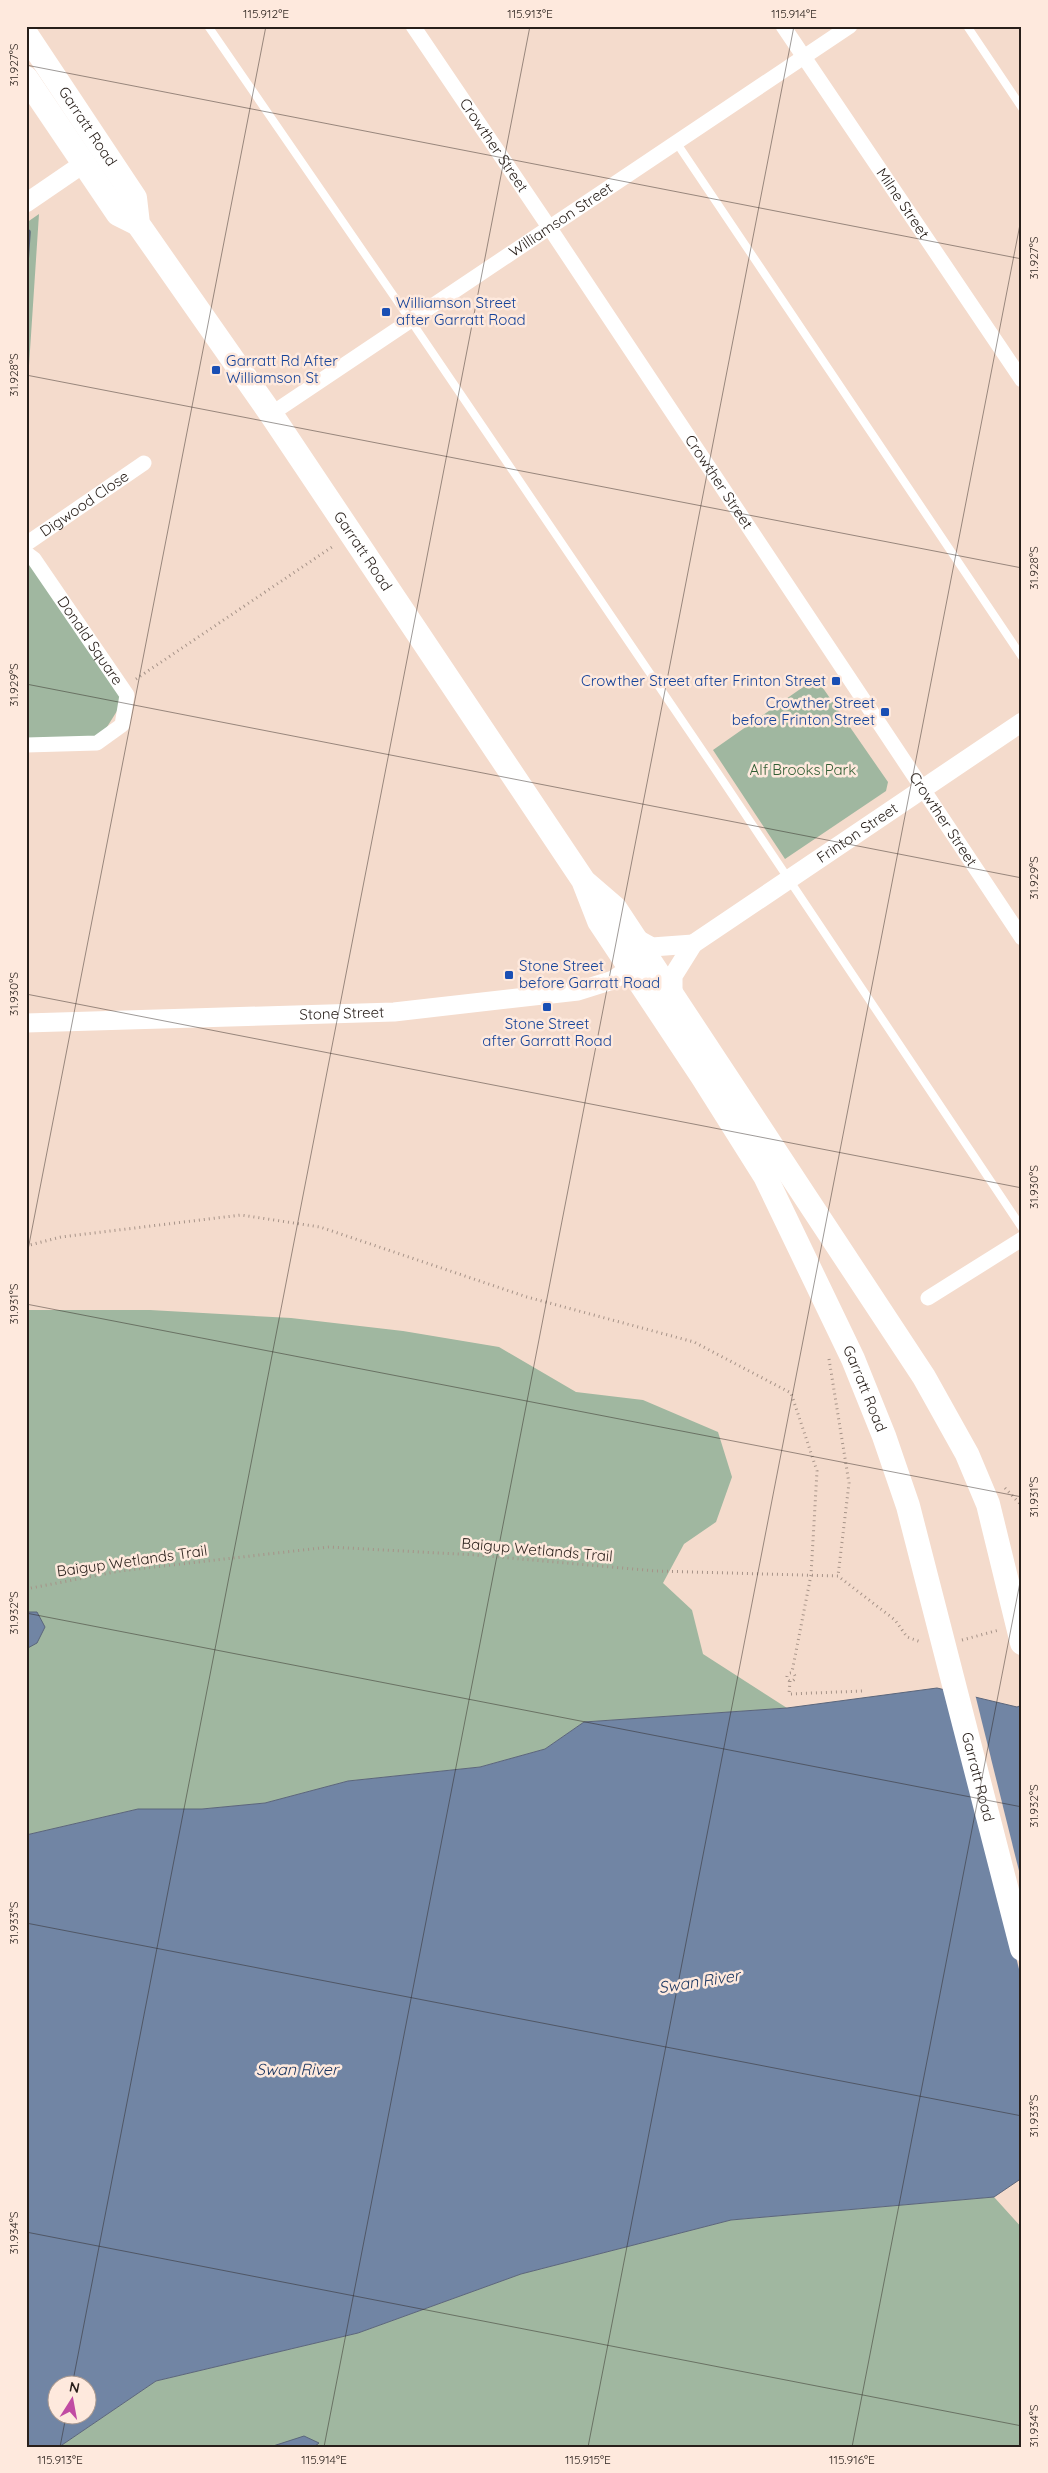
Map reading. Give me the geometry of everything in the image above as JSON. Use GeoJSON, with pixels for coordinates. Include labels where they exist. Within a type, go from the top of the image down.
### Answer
{"type":"FeatureCollection","features":[{"type":"Feature","properties":{"kind":"main road","name":"Garratt Road"},"geometry":{"type":"LineString","coordinates":[[26,34],[135,198],[138,224]]}},
{"type":"Feature","properties":{"kind":"main road","name":"Garratt Road"},"geometry":{"type":"LineString","coordinates":[[26,78],[118,214],[138,224],[272,414],[583,880],[599,921],[673,995],[924,1376],[967,1454],[988,1504],[1022,1643]]}},
{"type":"Feature","properties":{"kind":"main road","name":"Garratt Road"},"geometry":{"type":"LineString","coordinates":[[583,880],[615,908],[634,936],[639,963],[702,1076],[765,1176],[830,1307],[884,1436],[908,1506],[934,1614],[1022,1949]]}},
{"type":"Feature","properties":{"kind":"street","name":"Crowther Street"},"geometry":{"type":"LineString","coordinates":[[413,26],[1022,938]]}},
{"type":"Feature","properties":{"kind":"street","name":"Milne Street"},"geometry":{"type":"LineString","coordinates":[[783,26],[1022,380]]}},
{"type":"Feature","properties":{"kind":"street","name":"Williamson Street"},"geometry":{"type":"LineString","coordinates":[[272,414],[850,26]]}},
{"type":"Feature","properties":{"kind":"street"},"geometry":{"type":"LineString","coordinates":[[26,203],[83,164]]}},
{"type":"Feature","properties":{"kind":"street","name":"Digwood Close"},"geometry":{"type":"LineString","coordinates":[[26,544],[144,463]]}},
{"type":"Feature","properties":{"kind":"street","name":"Donald Square"},"geometry":{"type":"LineString","coordinates":[[26,553],[34,559],[127,695],[122,725],[98,743],[26,745]]}},
{"type":"Feature","properties":{"kind":"street","name":"Frinton Street"},"geometry":{"type":"LineString","coordinates":[[673,995],[674,976],[693,944],[1022,722]]}},
{"type":"Feature","properties":{"kind":"street","name":"Frinton Street"},"geometry":{"type":"LineString","coordinates":[[634,936],[652,947],[693,944]]}},
{"type":"Feature","properties":{"kind":"street","name":"Stone Street"},"geometry":{"type":"LineString","coordinates":[[26,1023],[394,1012],[578,991],[600,985],[639,963]]}},
{"type":"Feature","properties":{"kind":"street"},"geometry":{"type":"LineString","coordinates":[[928,1298],[1022,1239]]}},
{"type":"Feature","properties":{"kind":"lane"},"geometry":{"type":"LineString","coordinates":[[208,26],[717,772],[1022,1228]]}},
{"type":"Feature","properties":{"kind":"lane"},"geometry":{"type":"LineString","coordinates":[[966,26],[1022,108]]}},
{"type":"Feature","properties":{"kind":"lane"},"geometry":{"type":"LineString","coordinates":[[675,142],[1022,657]]}},
{"type":"Feature","properties":{"kind":"path"},"geometry":{"type":"LineString","coordinates":[[122,688],[332,547]]}},
{"type":"Feature","properties":{"kind":"path"},"geometry":{"type":"LineString","coordinates":[[26,1246],[62,1237],[241,1215],[320,1227],[527,1297],[694,1342],[791,1393],[817,1471],[811,1575],[792,1672],[787,1676],[790,1681],[789,1694],[863,1691]]}},
{"type":"Feature","properties":{"kind":"path"},"geometry":{"type":"LineString","coordinates":[[828,1355],[849,1483],[838,1576],[896,1620],[907,1637],[924,1643]]}},
{"type":"Feature","properties":{"kind":"path"},"geometry":{"type":"LineString","coordinates":[[999,1482],[1022,1506]]}},
{"type":"Feature","properties":{"kind":"path","name":"Baigup Wetlands Trail"},"geometry":{"type":"LineString","coordinates":[[26,1589],[120,1570],[329,1547],[476,1555],[656,1571],[838,1576]]}},
{"type":"Feature","properties":{"kind":"path"},"geometry":{"type":"LineString","coordinates":[[956,1642],[1003,1629]]}},
{"type":"Feature","properties":{"kind":"path"},"geometry":{"type":"LineString","coordinates":[[790,1681],[796,1678],[792,1672]]}},
{"type":"Feature","properties":{"kind":"green space"},"geometry":{"type":"Polygon","coordinates":[[[39,214],[26,411],[26,223],[39,214]]]}},
{"type":"Feature","properties":{"kind":"green space"},"geometry":{"type":"Polygon","coordinates":[[[26,553],[127,695],[97,743],[26,745],[26,553]]]}},
{"type":"Feature","properties":{"kind":"green space","name":"Alf Brooks Park"},"geometry":{"type":"Polygon","coordinates":[[[816,678],[888,782],[886,791],[785,859],[713,750],[816,678]]]}},
{"type":"Feature","properties":{"kind":"green space"},"geometry":{"type":"Polygon","coordinates":[[[26,1310],[150,1310],[291,1318],[403,1331],[499,1347],[576,1392],[643,1400],[718,1432],[732,1477],[716,1522],[684,1544],[663,1583],[692,1610],[703,1654],[787,1708],[584,1722],[545,1749],[480,1767],[348,1781],[265,1803],[202,1809],[138,1809],[26,1835],[26,1310]]]}},
{"type":"Feature","properties":{"kind":"green space"},"geometry":{"type":"Polygon","coordinates":[[[994,2197],[1022,2228],[1022,2447],[59,2447],[90,2426],[98,2426],[98,2420],[156,2381],[358,2333],[521,2274],[731,2220],[994,2197]]]}},
{"type":"Feature","properties":{"kind":"water"},"geometry":{"type":"Polygon","coordinates":[[[26,1612],[37,1612],[45,1627],[37,1643],[26,1649],[26,1612]]]}},
{"type":"Feature","properties":{"kind":"water","name":"Swan River"},"geometry":{"type":"Polygon","coordinates":[[[937,1688],[1017,1707],[1022,1705],[1022,2178],[994,2197],[731,2220],[521,2274],[358,2333],[156,2381],[98,2420],[98,2376],[48,2376],[48,2426],[90,2426],[59,2447],[26,2447],[26,1835],[138,1809],[202,1809],[265,1803],[348,1781],[480,1767],[545,1749],[584,1722],[787,1708],[937,1688]]]}},
{"type":"Feature","properties":{"kind":"water"},"geometry":{"type":"Polygon","coordinates":[[[304,2436],[319,2443],[314,2447],[270,2447],[304,2436]]]}},
{"type":"Feature","properties":{"kind":"pier"},"geometry":{"type":"Polygon","coordinates":[[[949,1688],[975,1694],[1022,1883],[1022,1981],[949,1688]]]}},
{"type":"Feature","properties":{"kind":"waterway"},"geometry":{"type":"LineString","coordinates":[[26,262],[28,232]]}},
{"type":"Feature","properties":{"kind":"place","name":"Williamson Street after Garratt Road"},"geometry":{"type":"Point","coordinates":[386,312]}},
{"type":"Feature","properties":{"kind":"place","name":"Garratt Rd After Williamson St"},"geometry":{"type":"Point","coordinates":[216,370]}},
{"type":"Feature","properties":{"kind":"place","name":"Crowther Street after Frinton Street"},"geometry":{"type":"Point","coordinates":[836,681]}},
{"type":"Feature","properties":{"kind":"place","name":"Crowther Street before Frinton Street"},"geometry":{"type":"Point","coordinates":[885,712]}},
{"type":"Feature","properties":{"kind":"place","name":"Stone Street before Garratt Road"},"geometry":{"type":"Point","coordinates":[509,975]}},
{"type":"Feature","properties":{"kind":"place","name":"Stone Street after Garratt Road"},"geometry":{"type":"Point","coordinates":[547,1007]}}]}
